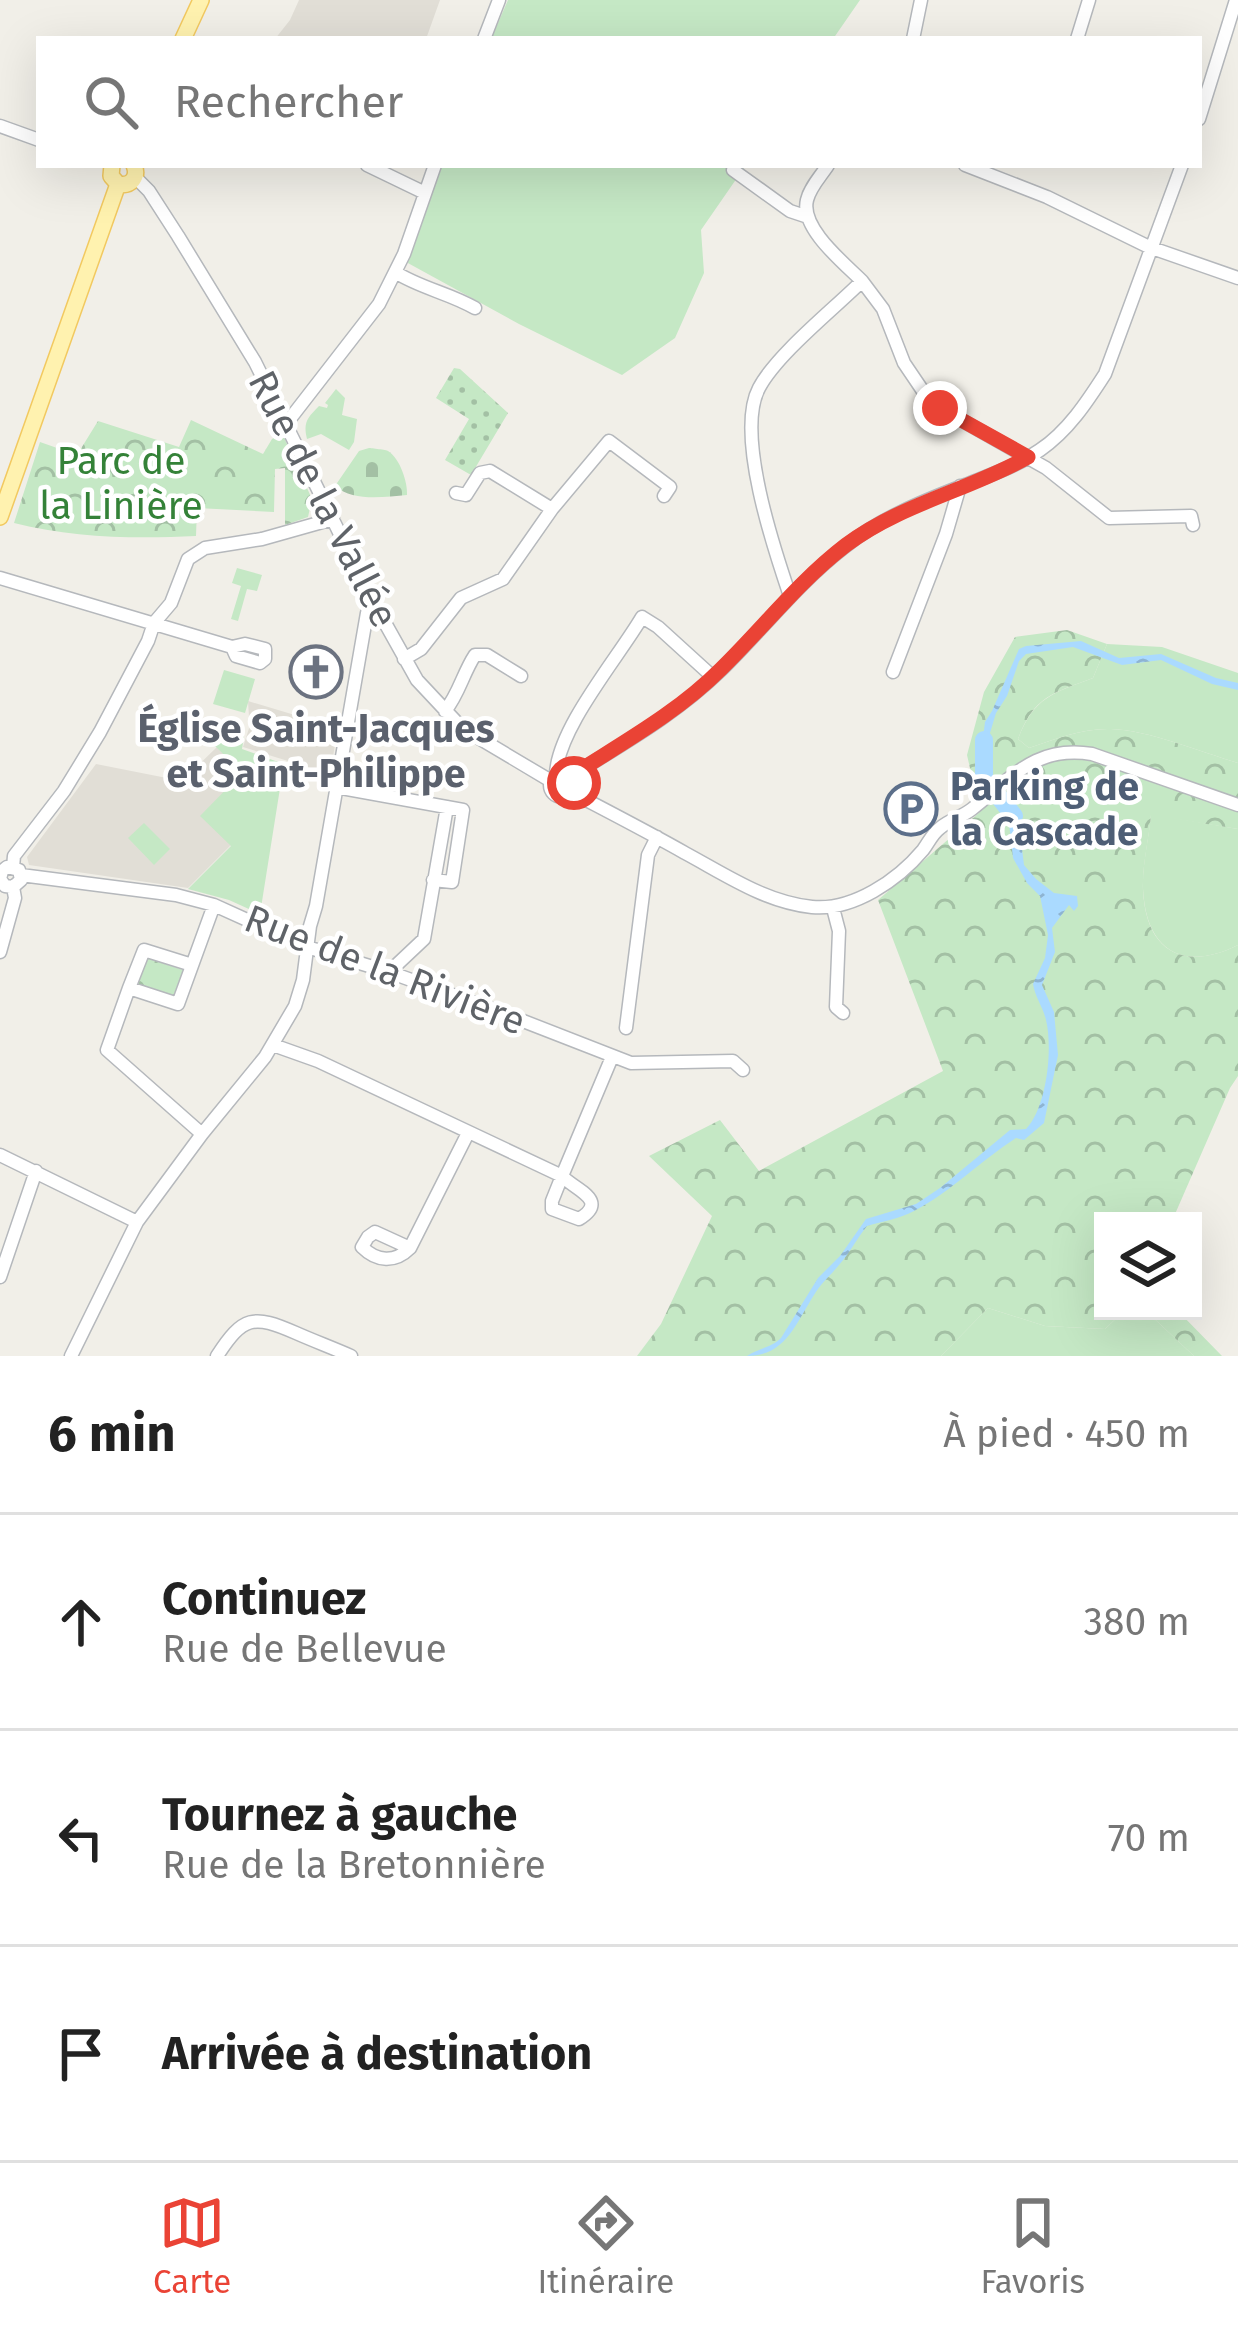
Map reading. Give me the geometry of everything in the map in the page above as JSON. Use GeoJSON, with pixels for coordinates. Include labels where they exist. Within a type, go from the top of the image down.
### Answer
{"type":"FeatureCollection","features":[{"type":"Feature","properties":{"kind":"main road"},"geometry":{"type":"LineString","coordinates":[[184,36],[200,0]]}},
{"type":"Feature","properties":{"kind":"main road"},"geometry":{"type":"LineString","coordinates":[[0,517],[110,172],[129,184],[135,171]]}},
{"type":"Feature","properties":{"kind":"street"},"geometry":{"type":"LineString","coordinates":[[485,36],[499,0]]}},
{"type":"Feature","properties":{"kind":"street"},"geometry":{"type":"LineString","coordinates":[[914,36],[921,0]]}},
{"type":"Feature","properties":{"kind":"street"},"geometry":{"type":"LineString","coordinates":[[1078,36],[1089,0]]}},
{"type":"Feature","properties":{"kind":"street"},"geometry":{"type":"LineString","coordinates":[[1202,109],[1236,0]]}},
{"type":"Feature","properties":{"kind":"street"},"geometry":{"type":"LineString","coordinates":[[0,126],[36,139]]}},
{"type":"Feature","properties":{"kind":"street"},"geometry":{"type":"LineString","coordinates":[[373,168],[425,193]]}},
{"type":"Feature","properties":{"kind":"street"},"geometry":{"type":"LineString","coordinates":[[286,424],[379,304],[434,168]]}},
{"type":"Feature","properties":{"kind":"street"},"geometry":{"type":"LineString","coordinates":[[826,168],[807,199],[808,217],[883,309],[904,363],[927,398],[1028,457],[1109,518],[1191,516],[1193,525]]}},
{"type":"Feature","properties":{"kind":"street"},"geometry":{"type":"LineString","coordinates":[[559,777],[644,731],[713,676],[845,546],[883,520],[1028,457],[1064,430],[1105,374],[1181,168]]}},
{"type":"Feature","properties":{"kind":"street"},"geometry":{"type":"LineString","coordinates":[[986,169],[1149,247],[1238,278]]}},
{"type":"Feature","properties":{"kind":"street"},"geometry":{"type":"LineString","coordinates":[[733,170],[790,211],[808,217]]}},
{"type":"Feature","properties":{"kind":"street","name":"Rue de la Vallée"},"geometry":{"type":"LineString","coordinates":[[135,171],[245,344],[417,680],[463,728],[559,777],[551,788],[556,795],[571,792]]}},
{"type":"Feature","properties":{"kind":"street"},"geometry":{"type":"LineString","coordinates":[[395,272],[475,308]]}},
{"type":"Feature","properties":{"kind":"street"},"geometry":{"type":"LineString","coordinates":[[790,596],[760,491],[752,438],[753,402],[769,373],[862,281]]}},
{"type":"Feature","properties":{"kind":"street"},"geometry":{"type":"LineString","coordinates":[[404,659],[421,649],[461,598],[503,579],[552,509],[610,441],[670,487],[664,496]]}},
{"type":"Feature","properties":{"kind":"street"},"geometry":{"type":"LineString","coordinates":[[456,493],[466,495],[481,473],[490,471],[552,509]]}},
{"type":"Feature","properties":{"kind":"street"},"geometry":{"type":"LineString","coordinates":[[893,672],[960,487]]}},
{"type":"Feature","properties":{"kind":"street"},"geometry":{"type":"LineString","coordinates":[[0,952],[15,898],[14,856],[64,791],[100,732],[194,553],[333,519]]}},
{"type":"Feature","properties":{"kind":"street"},"geometry":{"type":"LineString","coordinates":[[0,578],[232,647]]}},
{"type":"Feature","properties":{"kind":"street"},"geometry":{"type":"LineString","coordinates":[[71,1356],[137,1222],[273,1045],[295,1006],[367,613],[375,605]]}},
{"type":"Feature","properties":{"kind":"street"},"geometry":{"type":"LineString","coordinates":[[559,777],[558,753],[602,674],[642,617],[713,676]]}},
{"type":"Feature","properties":{"kind":"street"},"geometry":{"type":"LineString","coordinates":[[445,711],[457,697],[475,655],[487,655],[521,676]]}},
{"type":"Feature","properties":{"kind":"street"},"geometry":{"type":"LineString","coordinates":[[559,777],[574,786],[571,792],[773,898],[832,908],[873,891],[924,849],[936,831],[967,814],[1020,768],[1042,757],[1075,752],[1128,765],[1238,805]]}},
{"type":"Feature","properties":{"kind":"street"},"geometry":{"type":"LineString","coordinates":[[336,787],[463,810],[452,882],[433,880],[424,939],[389,972]]}},
{"type":"Feature","properties":{"kind":"street"},"geometry":{"type":"LineString","coordinates":[[626,1028],[648,855],[657,837]]}},
{"type":"Feature","properties":{"kind":"street"},"geometry":{"type":"LineString","coordinates":[[0,875],[5,886],[16,876]]}},
{"type":"Feature","properties":{"kind":"street","name":"Rue de la Rivière"},"geometry":{"type":"LineString","coordinates":[[16,876],[176,895],[214,905],[307,947],[389,972],[631,1063],[733,1061],[743,1070]]}},
{"type":"Feature","properties":{"kind":"street"},"geometry":{"type":"LineString","coordinates":[[129,988],[178,1004],[214,905]]}},
{"type":"Feature","properties":{"kind":"street"},"geometry":{"type":"LineString","coordinates":[[832,908],[839,931],[836,1007],[843,1013]]}},
{"type":"Feature","properties":{"kind":"street"},"geometry":{"type":"LineString","coordinates":[[192,965],[144,950],[107,1050],[202,1134]]}},
{"type":"Feature","properties":{"kind":"street"},"geometry":{"type":"LineString","coordinates":[[273,1045],[318,1061],[562,1176],[612,1057]]}},
{"type":"Feature","properties":{"kind":"street"},"geometry":{"type":"LineString","coordinates":[[410,1248],[468,1132]]}},
{"type":"Feature","properties":{"kind":"street"},"geometry":{"type":"LineString","coordinates":[[0,1155],[137,1222]]}},
{"type":"Feature","properties":{"kind":"street"},"geometry":{"type":"LineString","coordinates":[[0,1277],[36,1171]]}},
{"type":"Feature","properties":{"kind":"street"},"geometry":{"type":"LineString","coordinates":[[217,1356],[232,1333],[249,1323],[268,1320],[351,1356]]}},
{"type":"Feature","properties":{"kind":"shaded area"},"geometry":{"type":"Polygon","coordinates":[[[299,0],[440,0],[427,36],[277,36],[299,0]]]}},
{"type":"Feature","properties":{"kind":"shaded area"},"geometry":{"type":"Polygon","coordinates":[[[248,701],[338,728],[330,774],[243,747],[252,719],[248,701]]]}},
{"type":"Feature","properties":{"kind":"shaded area"},"geometry":{"type":"Polygon","coordinates":[[[218,746],[268,799],[267,809],[188,888],[29,865],[27,857],[96,764],[182,781],[218,746]]]}},
{"type":"Feature","properties":{"kind":"green space"},"geometry":{"type":"Polygon","coordinates":[[[508,0],[860,0],[835,36],[492,36],[508,0]]]}},
{"type":"Feature","properties":{"kind":"green space"},"geometry":{"type":"Polygon","coordinates":[[[439,168],[744,168],[701,230],[704,273],[675,338],[622,375],[406,262],[439,168]]]}},
{"type":"Feature","properties":{"kind":"green space"},"geometry":{"type":"Polygon","coordinates":[[[454,368],[508,413],[471,475],[445,460],[469,419],[436,398],[454,368]]]}},
{"type":"Feature","properties":{"kind":"green space"},"geometry":{"type":"Polygon","coordinates":[[[336,389],[345,398],[342,415],[357,419],[349,450],[321,434],[307,439],[309,417],[319,406],[327,408],[325,403],[336,389]]]}},
{"type":"Feature","properties":{"kind":"green space","name":"Parc de la Linière"},"geometry":{"type":"Polygon","coordinates":[[[191,420],[263,454],[282,433],[312,499],[308,517],[285,525],[285,468],[275,469],[274,512],[197,508],[196,536],[105,536],[14,523],[40,442],[77,455],[98,421],[179,447],[191,420]]]}},
{"type":"Feature","properties":{"kind":"green space"},"geometry":{"type":"Polygon","coordinates":[[[359,451],[388,451],[396,459],[407,495],[360,496],[335,486],[359,451]]]}},
{"type":"Feature","properties":{"kind":"green space"},"geometry":{"type":"Polygon","coordinates":[[[237,568],[262,575],[257,591],[247,589],[238,621],[231,619],[241,586],[232,583],[237,568]]]}},
{"type":"Feature","properties":{"kind":"green space"},"geometry":{"type":"Polygon","coordinates":[[[1067,630],[1107,644],[1093,678],[1056,693],[1031,713],[1018,739],[1029,748],[1080,732],[1126,730],[1238,763],[1238,829],[1151,815],[1143,890],[1146,911],[1160,942],[1171,951],[1201,957],[1238,945],[1238,1076],[1176,1212],[1094,1212],[1094,1320],[1114,1320],[1105,1329],[1045,1326],[988,1308],[941,1356],[637,1356],[661,1324],[712,1216],[649,1156],[720,1120],[759,1171],[943,1071],[878,900],[980,812],[967,755],[984,692],[1015,637],[1067,630]]]}},
{"type":"Feature","properties":{"kind":"green space"},"geometry":{"type":"Polygon","coordinates":[[[1107,644],[1162,647],[1238,673],[1238,763],[1126,730],[1090,730],[1029,748],[1018,739],[1046,698],[1093,678],[1107,644]]]}},
{"type":"Feature","properties":{"kind":"green space"},"geometry":{"type":"Polygon","coordinates":[[[224,670],[255,679],[245,713],[213,704],[224,670]]]}},
{"type":"Feature","properties":{"kind":"green space"},"geometry":{"type":"Polygon","coordinates":[[[216,732],[244,737],[242,749],[281,763],[260,914],[188,889],[231,846],[200,816],[241,774],[256,786],[215,746],[216,732]]]}},
{"type":"Feature","properties":{"kind":"green space"},"geometry":{"type":"Polygon","coordinates":[[[1151,814],[1238,829],[1238,945],[1219,953],[1185,956],[1160,942],[1146,911],[1143,889],[1151,814]]]}},
{"type":"Feature","properties":{"kind":"green space"},"geometry":{"type":"Polygon","coordinates":[[[144,823],[170,849],[154,865],[128,838],[144,823]]]}},
{"type":"Feature","properties":{"kind":"green space"},"geometry":{"type":"Polygon","coordinates":[[[147,958],[183,970],[173,997],[138,985],[147,958]]]}},
{"type":"Feature","properties":{"kind":"green space"},"geometry":{"type":"Polygon","coordinates":[[[988,1308],[1045,1326],[1105,1329],[1114,1320],[1156,1320],[1194,1356],[941,1356],[988,1308]]]}},
{"type":"Feature","properties":{"kind":"green space"},"geometry":{"type":"Polygon","coordinates":[[[1156,1320],[1187,1320],[1222,1356],[1194,1356],[1156,1320]]]}},
{"type":"Feature","properties":{"kind":"water"},"geometry":{"type":"Polygon","coordinates":[[[1081,641],[1119,658],[1161,654],[1238,683],[1238,690],[1212,684],[1161,660],[1122,665],[1073,647],[1026,654],[996,713],[990,762],[982,765],[985,722],[1019,649],[1081,641]]]}},
{"type":"Feature","properties":{"kind":"water"},"geometry":{"type":"Polygon","coordinates":[[[1004,797],[1017,809],[1024,865],[1054,893],[1077,896],[1078,906],[1074,911],[1069,905],[1052,928],[1055,952],[1042,985],[1054,1012],[1058,1055],[1044,1123],[928,1203],[867,1226],[781,1344],[747,1356],[781,1338],[818,1278],[866,1219],[916,1204],[1010,1130],[1026,1129],[1039,1107],[1049,1046],[1033,984],[1045,958],[1048,935],[1040,896],[1013,858],[1009,823],[1000,800],[1004,797]]]}},
{"type":"Feature","properties":{"kind":"waterway"},"geometry":{"type":"LineString","coordinates":[[984,740],[984,778],[1014,816]]}},
{"type":"Feature","properties":{"kind":"place","name":"Église Saint-Jacques et Saint-Philippe"},"geometry":{"type":"Point","coordinates":[316,672]}},
{"type":"Feature","properties":{"kind":"place","name":"Parking de la Cascade"},"geometry":{"type":"Point","coordinates":[911,809]}},
{"type":"Feature","properties":{"kind":"route"},"geometry":{"type":"LineString","coordinates":[[574,783],[571,776],[644,731],[720,671],[776,609],[845,546],[883,520],[1028,457],[940,408]]}}]}
